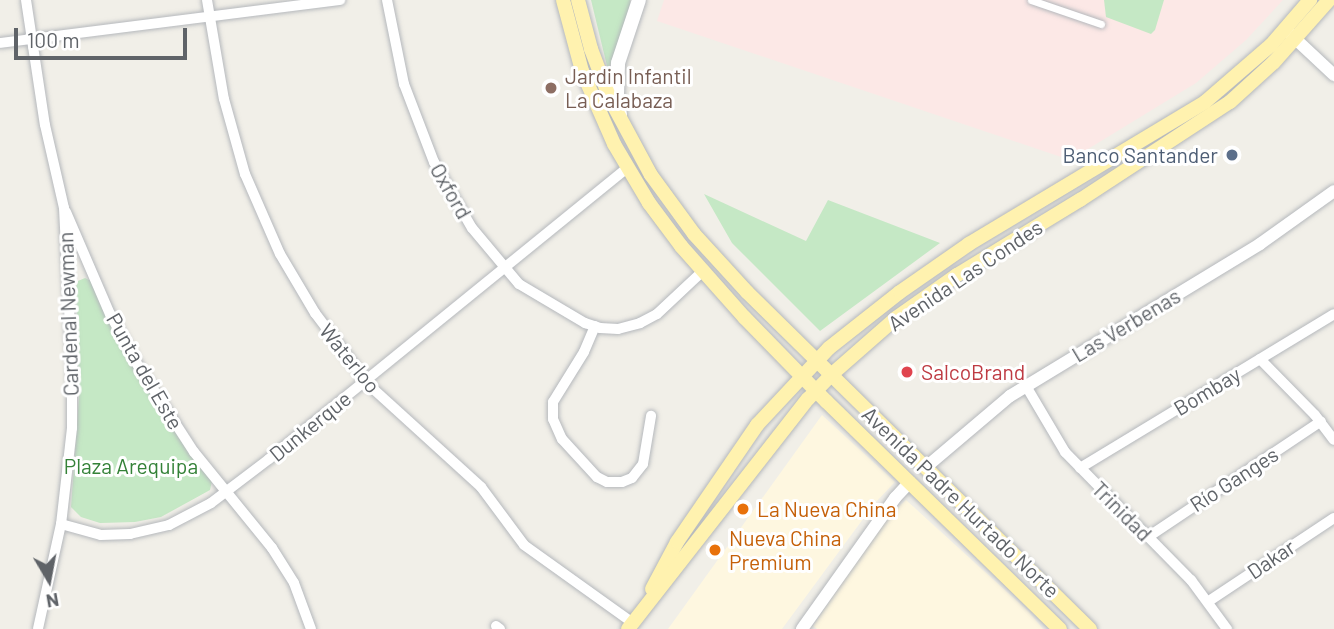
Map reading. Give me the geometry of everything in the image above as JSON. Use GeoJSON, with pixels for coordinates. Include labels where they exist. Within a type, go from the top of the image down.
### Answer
{"type":"FeatureCollection","features":[{"type":"Feature","properties":{"kind":"main road","name":"Avenida Padre Hurtado Norte"},"geometry":{"type":"LineString","coordinates":[[563,0],[573,44],[592,96],[626,168],[655,211],[703,271],[801,375],[1060,629]]}},
{"type":"Feature","properties":{"kind":"main road","name":"Avenida Padre Hurtado Norte"},"geometry":{"type":"LineString","coordinates":[[578,0],[595,62],[622,123],[657,185],[694,234],[831,375],[1090,629]]}},
{"type":"Feature","properties":{"kind":"main road"},"geometry":{"type":"LineString","coordinates":[[622,123],[617,94],[618,62],[639,0]]}},
{"type":"Feature","properties":{"kind":"main road","name":"Avenida Las Condes"},"geometry":{"type":"LineString","coordinates":[[630,626],[816,390],[831,375],[895,318],[957,275],[1220,110],[1290,35],[1310,0]]}},
{"type":"Feature","properties":{"kind":"main road","name":"Avenida Las Condes"},"geometry":{"type":"LineString","coordinates":[[648,600],[667,559],[718,480],[757,425],[817,360],[866,317],[943,261],[1205,102],[1290,35],[1329,0]]}},
{"type":"Feature","properties":{"kind":"main road"},"geometry":{"type":"LineString","coordinates":[[1015,584],[1028,581],[1045,583]]}},
{"type":"Feature","properties":{"kind":"street","name":"Cardenal Newman"},"geometry":{"type":"LineString","coordinates":[[26,0],[45,125],[64,208],[72,392],[72,428],[61,524],[37,629]]}},
{"type":"Feature","properties":{"kind":"street","name":"Waterloo"},"geometry":{"type":"LineString","coordinates":[[207,0],[229,122],[256,203],[302,294],[366,381],[481,488],[524,545],[630,626]]}},
{"type":"Feature","properties":{"kind":"street"},"geometry":{"type":"LineString","coordinates":[[0,43],[340,0]]}},
{"type":"Feature","properties":{"kind":"street","name":"Oxford"},"geometry":{"type":"LineString","coordinates":[[387,0],[404,84],[422,136],[458,206],[504,268],[524,288],[596,327]]}},
{"type":"Feature","properties":{"kind":"street"},"geometry":{"type":"LineString","coordinates":[[1031,0],[1101,24]]}},
{"type":"Feature","properties":{"kind":"street"},"geometry":{"type":"LineString","coordinates":[[1290,35],[1334,75]]}},
{"type":"Feature","properties":{"kind":"street","name":"Dunkerque"},"geometry":{"type":"LineString","coordinates":[[61,524],[100,535],[143,532],[182,520],[225,493],[626,168]]}},
{"type":"Feature","properties":{"kind":"street","name":"Las Verbenas"},"geometry":{"type":"LineString","coordinates":[[925,468],[978,421],[1026,386],[1260,244],[1334,191]]}},
{"type":"Feature","properties":{"kind":"street","name":"Punta del Este"},"geometry":{"type":"LineString","coordinates":[[64,208],[137,364],[180,433],[225,493],[259,530],[284,566],[300,597],[310,629]]}},
{"type":"Feature","properties":{"kind":"street"},"geometry":{"type":"LineString","coordinates":[[651,416],[643,464],[632,478],[622,482],[607,482],[597,477],[562,439],[552,419],[553,402],[596,327],[618,328],[650,319],[703,271]]}},
{"type":"Feature","properties":{"kind":"street","name":"Bombay"},"geometry":{"type":"LineString","coordinates":[[1080,468],[1334,314]]}},
{"type":"Feature","properties":{"kind":"street"},"geometry":{"type":"LineString","coordinates":[[1260,359],[1321,421],[1334,440]]}},
{"type":"Feature","properties":{"kind":"street","name":"Trinidad"},"geometry":{"type":"LineString","coordinates":[[1026,386],[1058,441],[1080,468],[1209,601],[1227,629]]}},
{"type":"Feature","properties":{"kind":"street","name":"Río Ganges"},"geometry":{"type":"LineString","coordinates":[[1148,537],[1321,421]]}},
{"type":"Feature","properties":{"kind":"street"},"geometry":{"type":"LineString","coordinates":[[802,629],[895,498],[911,482]]}},
{"type":"Feature","properties":{"kind":"street","name":"Dakar"},"geometry":{"type":"LineString","coordinates":[[1209,601],[1334,518]]}},
{"type":"Feature","properties":{"kind":"shaded area"},"geometry":{"type":"Polygon","coordinates":[[[664,0],[1283,0],[1246,40],[1196,83],[1070,160],[657,21],[664,0]]]}},
{"type":"Feature","properties":{"kind":"shaded area"},"geometry":{"type":"Polygon","coordinates":[[[822,415],[895,482],[874,504],[782,629],[668,629],[822,415]]]}},
{"type":"Feature","properties":{"kind":"shaded area"},"geometry":{"type":"Polygon","coordinates":[[[906,500],[1028,611],[1043,629],[817,629],[813,626],[886,518],[906,500]]]}},
{"type":"Feature","properties":{"kind":"green space"},"geometry":{"type":"Polygon","coordinates":[[[591,0],[630,0],[631,12],[608,70],[591,0]]]}},
{"type":"Feature","properties":{"kind":"green space"},"geometry":{"type":"Polygon","coordinates":[[[1104,0],[1164,0],[1155,30],[1151,34],[1106,17],[1104,0]]]}},
{"type":"Feature","properties":{"kind":"green space"},"geometry":{"type":"Polygon","coordinates":[[[704,194],[806,241],[828,200],[940,243],[820,331],[732,243],[704,194]]]}},
{"type":"Feature","properties":{"kind":"green space","name":"Plaza Arequipa"},"geometry":{"type":"Polygon","coordinates":[[[85,278],[91,281],[168,421],[212,481],[210,490],[161,517],[135,522],[100,523],[81,517],[71,507],[79,397],[76,287],[78,281],[85,278]]]}},
{"type":"Feature","properties":{"kind":"place","name":"Jardin Infantil La Calabaza"},"geometry":{"type":"Point","coordinates":[551,88]}},
{"type":"Feature","properties":{"kind":"place","name":"Banco Santander"},"geometry":{"type":"Point","coordinates":[1232,155]}},
{"type":"Feature","properties":{"kind":"place","name":"SalcoBrand"},"geometry":{"type":"Point","coordinates":[907,372]}},
{"type":"Feature","properties":{"kind":"place","name":"La Nueva China"},"geometry":{"type":"Point","coordinates":[743,509]}},
{"type":"Feature","properties":{"kind":"place","name":"Nueva China Premium"},"geometry":{"type":"Point","coordinates":[715,550]}}]}
